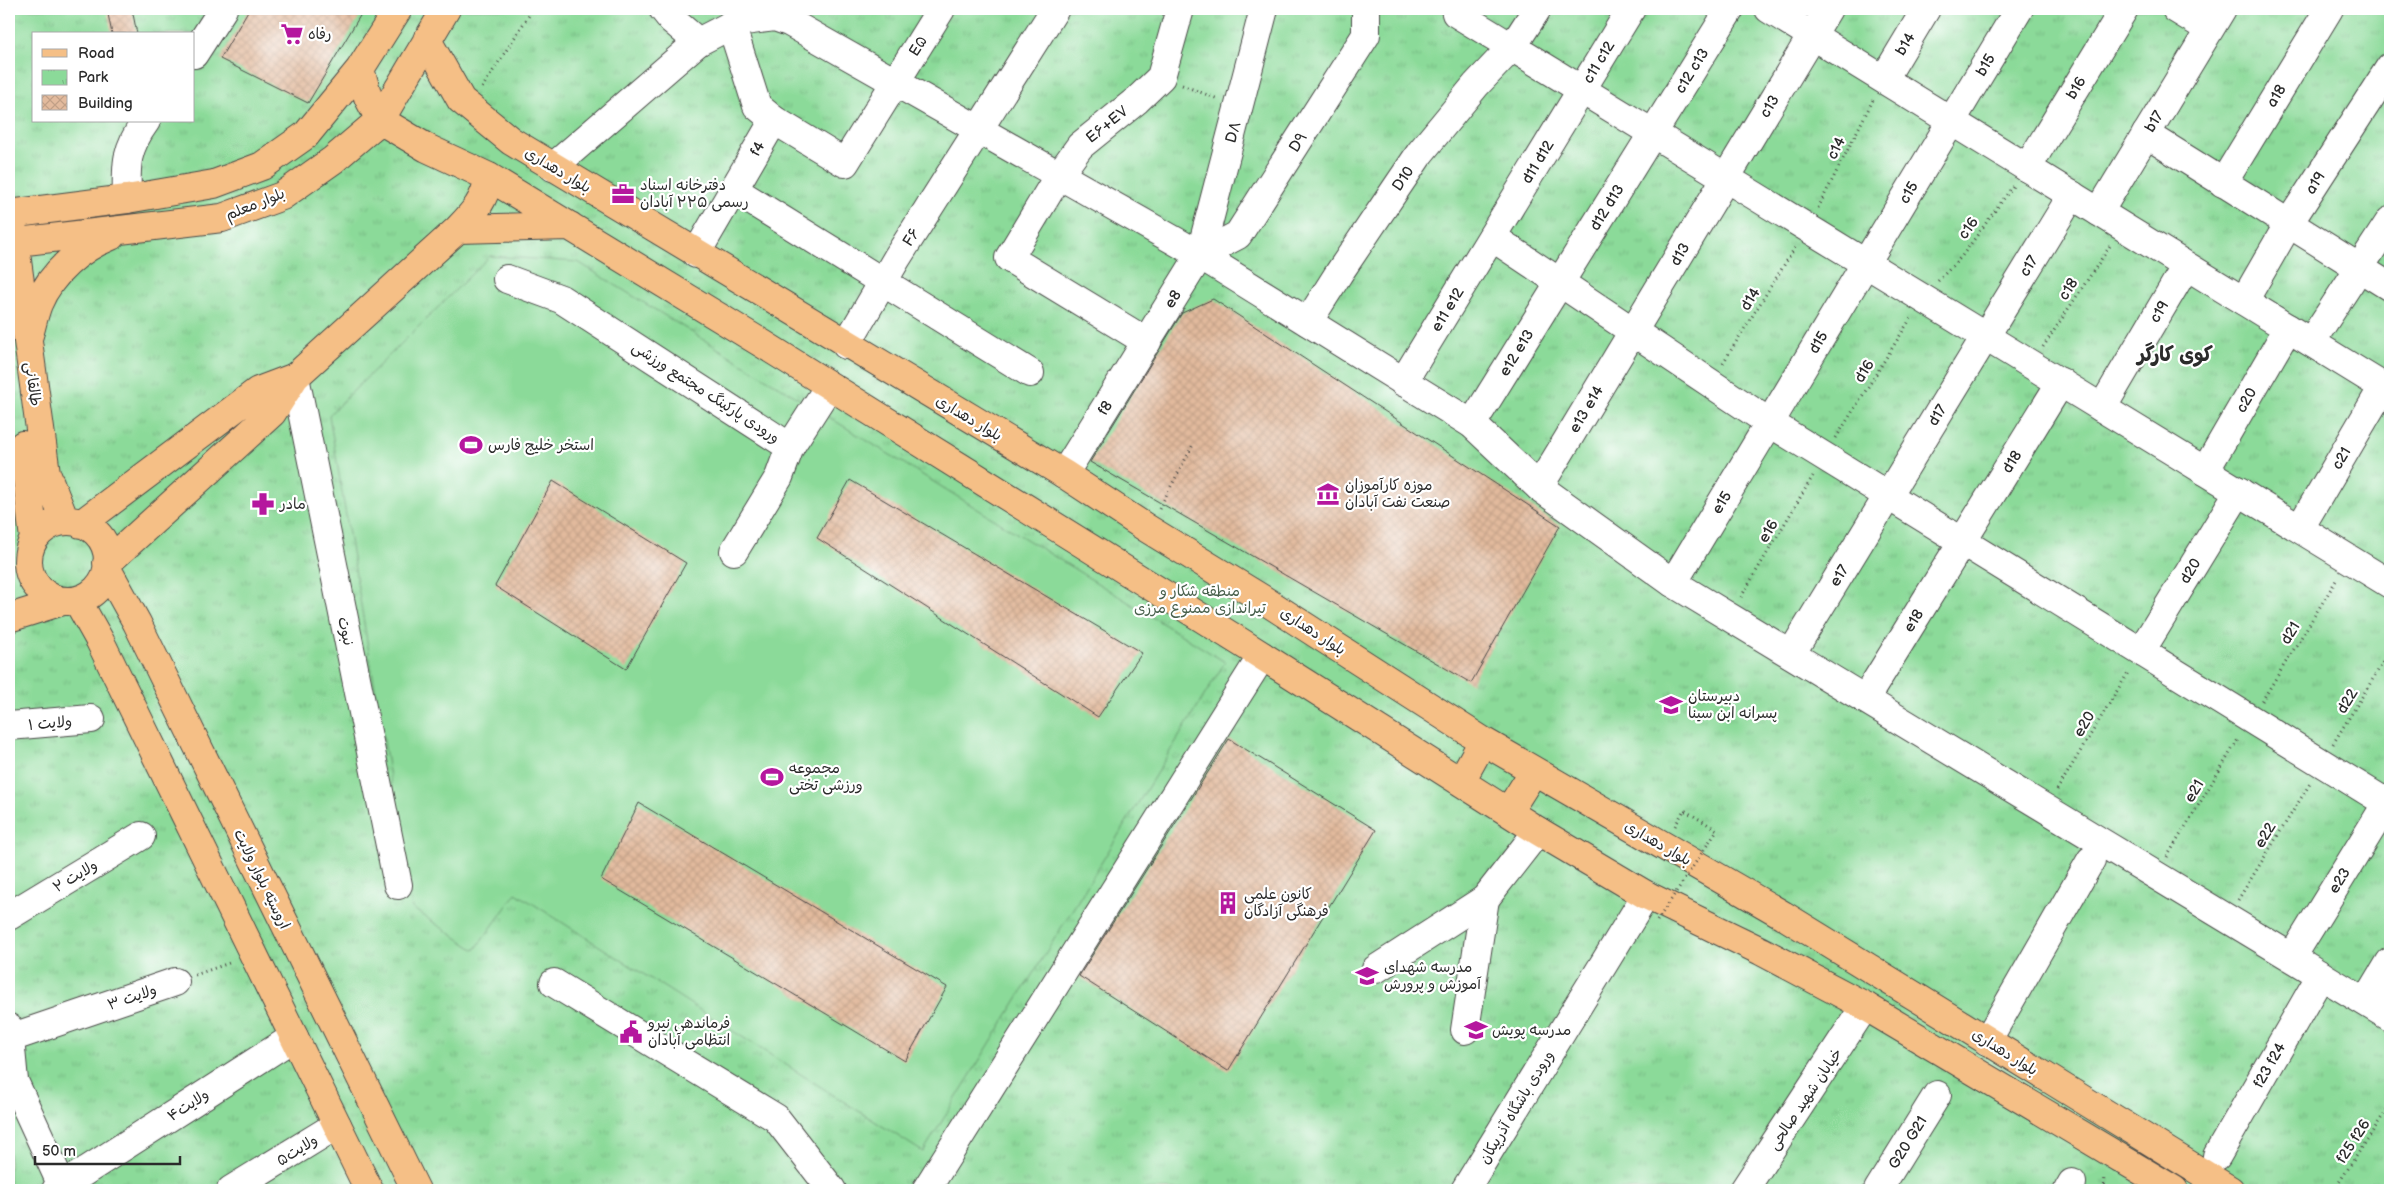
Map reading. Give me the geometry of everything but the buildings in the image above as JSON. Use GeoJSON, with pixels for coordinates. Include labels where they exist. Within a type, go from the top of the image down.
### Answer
{"type":"FeatureCollection","features":[{"type":"Feature","properties":{"kind":"main road"},"geometry":{"type":"LineString","coordinates":[[10,214],[127,199],[214,184],[262,166],[306,135],[360,69],[398,9]]}},
{"type":"Feature","properties":{"kind":"main road","name":"بلوار معلم"},"geometry":{"type":"LineString","coordinates":[[11,243],[222,218],[282,196],[333,160],[380,120],[446,9]]}},
{"type":"Feature","properties":{"kind":"main road","name":"بلوار دهداری"},"geometry":{"type":"LineString","coordinates":[[427,40],[461,100],[511,141],[846,345],[1064,474],[1483,740],[1783,915],[2230,1190]]}},
{"type":"Feature","properties":{"kind":"main road"},"geometry":{"type":"LineString","coordinates":[[360,69],[368,97],[380,120]]}},
{"type":"Feature","properties":{"kind":"main road","name":"بلوار دهداری"},"geometry":{"type":"LineString","coordinates":[[380,120],[427,148],[489,177],[763,344],[1538,831],[1646,895],[1761,951],[1865,1006],[2174,1190]]}},
{"type":"Feature","properties":{"kind":"main road"},"geometry":{"type":"LineString","coordinates":[[107,566],[272,413],[295,377],[478,208],[486,193],[489,177]]}},
{"type":"Feature","properties":{"kind":"main road","name":"طالقانی"},"geometry":{"type":"LineString","coordinates":[[10,214],[13,346],[28,476],[33,542]]}},
{"type":"Feature","properties":{"kind":"main road"},"geometry":{"type":"LineString","coordinates":[[458,228],[570,226]]}},
{"type":"Feature","properties":{"kind":"main road"},"geometry":{"type":"LineString","coordinates":[[13,346],[60,269],[93,243],[131,228]]}},
{"type":"Feature","properties":{"kind":"main road"},"geometry":{"type":"LineString","coordinates":[[763,344],[785,308]]}},
{"type":"Feature","properties":{"kind":"main road","name":"طالقانی"},"geometry":{"type":"LineString","coordinates":[[13,346],[46,473],[73,523]]}},
{"type":"Feature","properties":{"kind":"main road"},"geometry":{"type":"LineString","coordinates":[[9,559],[33,542],[45,528],[73,523],[258,391],[295,377]]}},
{"type":"Feature","properties":{"kind":"main road"},"geometry":{"type":"LineString","coordinates":[[9,618],[70,601],[96,589],[103,580],[107,566],[104,546],[98,535],[73,523]]}},
{"type":"Feature","properties":{"kind":"main road"},"geometry":{"type":"LineString","coordinates":[[33,542],[28,556],[28,569],[33,581],[41,591],[51,598],[70,601],[104,649],[369,1190]]}},
{"type":"Feature","properties":{"kind":"main road","name":"اروسیّه بلوار ولایت"},"geometry":{"type":"LineString","coordinates":[[107,566],[137,623],[416,1190]]}},
{"type":"Feature","properties":{"kind":"main road"},"geometry":{"type":"LineString","coordinates":[[1461,782],[1483,740]]}},
{"type":"Feature","properties":{"kind":"main road"},"geometry":{"type":"LineString","coordinates":[[1508,812],[1534,771]]}},
{"type":"Feature","properties":{"kind":"street"},"geometry":{"type":"LineString","coordinates":[[195,52],[223,9]]}},
{"type":"Feature","properties":{"kind":"street"},"geometry":{"type":"LineString","coordinates":[[663,9],[671,19],[698,42]]}},
{"type":"Feature","properties":{"kind":"street","name":"E۵"},"geometry":{"type":"LineString","coordinates":[[774,120],[845,163],[941,9]]}},
{"type":"Feature","properties":{"kind":"street","name":"F۶"},"geometry":{"type":"LineString","coordinates":[[846,345],[883,282],[1055,9]]}},
{"type":"Feature","properties":{"kind":"street"},"geometry":{"type":"LineString","coordinates":[[1161,77],[1180,9]]}},
{"type":"Feature","properties":{"kind":"street","name":"D۸"},"geometry":{"type":"LineString","coordinates":[[1200,255],[1264,9]]}},
{"type":"Feature","properties":{"kind":"street","name":"D۹"},"geometry":{"type":"LineString","coordinates":[[1200,255],[1238,235],[1366,35],[1366,9]]}},
{"type":"Feature","properties":{"kind":"street"},"geometry":{"type":"LineString","coordinates":[[1455,9],[1456,13],[1513,46],[2390,584]]}},
{"type":"Feature","properties":{"kind":"street","name":"D10"},"geometry":{"type":"LineString","coordinates":[[1308,322],[1420,153],[1476,85],[1513,46],[1536,9]]}},
{"type":"Feature","properties":{"kind":"street","name":"c11 c12"},"geometry":{"type":"LineString","coordinates":[[1582,89],[1631,9]]}},
{"type":"Feature","properties":{"kind":"street","name":"c12 c13"},"geometry":{"type":"LineString","coordinates":[[1653,132],[1730,9]]}},
{"type":"Feature","properties":{"kind":"street"},"geometry":{"type":"LineString","coordinates":[[1769,9],[2386,389]]}},
{"type":"Feature","properties":{"kind":"street","name":"c13"},"geometry":{"type":"LineString","coordinates":[[1727,178],[1828,9]]}},
{"type":"Feature","properties":{"kind":"street","name":"b14"},"geometry":{"type":"LineString","coordinates":[[1884,80],[1926,9]]}},
{"type":"Feature","properties":{"kind":"street","name":"b15"},"geometry":{"type":"LineString","coordinates":[[1951,121],[2019,9]]}},
{"type":"Feature","properties":{"kind":"street","name":"b16"},"geometry":{"type":"LineString","coordinates":[[2027,168],[2124,9]]}},
{"type":"Feature","properties":{"kind":"street"},"geometry":{"type":"LineString","coordinates":[[2176,9],[2216,19]]}},
{"type":"Feature","properties":{"kind":"street","name":"a18"},"geometry":{"type":"LineString","coordinates":[[2223,182],[2329,9]]}},
{"type":"Feature","properties":{"kind":"street"},"geometry":{"type":"LineString","coordinates":[[553,167],[698,42],[731,24],[778,13],[789,22],[1200,255],[1472,424],[1539,487],[1674,583],[2390,1017]]}},
{"type":"Feature","properties":{"kind":"street","name":"b17"},"geometry":{"type":"LineString","coordinates":[[2100,212],[2216,19]]}},
{"type":"Feature","properties":{"kind":"street"},"geometry":{"type":"LineString","coordinates":[[731,24],[757,106],[774,120]]}},
{"type":"Feature","properties":{"kind":"street","name":"a19"},"geometry":{"type":"LineString","coordinates":[[2244,301],[2289,224],[2390,67]]}},
{"type":"Feature","properties":{"kind":"street","name":"E۶+E۷"},"geometry":{"type":"LineString","coordinates":[[1147,342],[1008,258],[1059,175],[1080,146],[1137,100],[1161,77]]}},
{"type":"Feature","properties":{"kind":"street","name":"d11 d12"},"geometry":{"type":"LineString","coordinates":[[1492,236],[1582,89]]}},
{"type":"Feature","properties":{"kind":"street","name":"f4"},"geometry":{"type":"LineString","coordinates":[[696,254],[774,120]]}},
{"type":"Feature","properties":{"kind":"street","name":"c15"},"geometry":{"type":"LineString","coordinates":[[1866,263],[1951,121]]}},
{"type":"Feature","properties":{"kind":"street"},"geometry":{"type":"LineString","coordinates":[[127,199],[126,168],[133,139],[145,122]]}},
{"type":"Feature","properties":{"kind":"street","name":"d12 d13"},"geometry":{"type":"LineString","coordinates":[[1560,282],[1653,132]]}},
{"type":"Feature","properties":{"kind":"street"},"geometry":{"type":"LineString","coordinates":[[2146,134],[2390,287]]}},
{"type":"Feature","properties":{"kind":"street","name":"d13"},"geometry":{"type":"LineString","coordinates":[[1634,332],[1727,178]]}},
{"type":"Feature","properties":{"kind":"street"},"geometry":{"type":"LineString","coordinates":[[734,190],[1030,373]]}},
{"type":"Feature","properties":{"kind":"street","name":"c17"},"geometry":{"type":"LineString","coordinates":[[1987,337],[2072,195]]}},
{"type":"Feature","properties":{"kind":"street"},"geometry":{"type":"LineString","coordinates":[[2311,342],[2390,221]]}},
{"type":"Feature","properties":{"kind":"street"},"geometry":{"type":"LineString","coordinates":[[1492,236],[1770,423],[2322,763],[2389,802]]}},
{"type":"Feature","properties":{"kind":"street","name":"e11 e12"},"geometry":{"type":"LineString","coordinates":[[1403,382],[1492,236]]}},
{"type":"Feature","properties":{"kind":"street","name":"e8"},"geometry":{"type":"LineString","coordinates":[[1147,342],[1200,255]]}},
{"type":"Feature","properties":{"kind":"street","name":"d15"},"geometry":{"type":"LineString","coordinates":[[1770,423],[1866,263]]}},
{"type":"Feature","properties":{"kind":"street","name":"c19"},"geometry":{"type":"LineString","coordinates":[[2102,408],[2186,266]]}},
{"type":"Feature","properties":{"kind":"street","name":"ورودی پارکینگ مجتمع ورزشی"},"geometry":{"type":"LineString","coordinates":[[507,279],[561,300],[790,447],[829,386]]}},
{"type":"Feature","properties":{"kind":"street","name":"e12 e13"},"geometry":{"type":"LineString","coordinates":[[1472,424],[1560,282]]}},
{"type":"Feature","properties":{"kind":"street","name":"c20"},"geometry":{"type":"LineString","coordinates":[[2205,471],[2288,328]]}},
{"type":"Feature","properties":{"kind":"street","name":"e13 e14"},"geometry":{"type":"LineString","coordinates":[[1539,487],[1634,332]]}},
{"type":"Feature","properties":{"kind":"street","name":"d17"},"geometry":{"type":"LineString","coordinates":[[1888,496],[1987,337]]}},
{"type":"Feature","properties":{"kind":"street","name":"f8"},"geometry":{"type":"LineString","coordinates":[[1064,474],[1147,342]]}},
{"type":"Feature","properties":{"kind":"street","name":"نبوت"},"geometry":{"type":"LineString","coordinates":[[295,377],[398,885]]}},
{"type":"Feature","properties":{"kind":"street","name":"d18"},"geometry":{"type":"LineString","coordinates":[[1962,541],[2060,382]]}},
{"type":"Feature","properties":{"kind":"street","name":"c21"},"geometry":{"type":"LineString","coordinates":[[2300,528],[2386,389]]}},
{"type":"Feature","properties":{"kind":"street","name":"e15"},"geometry":{"type":"LineString","coordinates":[[1674,583],[1770,423]]}},
{"type":"Feature","properties":{"kind":"street"},"geometry":{"type":"LineString","coordinates":[[734,551],[779,477],[790,447]]}},
{"type":"Feature","properties":{"kind":"street","name":"d20"},"geometry":{"type":"LineString","coordinates":[[2141,651],[2239,491]]}},
{"type":"Feature","properties":{"kind":"street","name":"e17"},"geometry":{"type":"LineString","coordinates":[[1791,654],[1888,496]]}},
{"type":"Feature","properties":{"kind":"street","name":"e18"},"geometry":{"type":"LineString","coordinates":[[1865,699],[1962,541]]}},
{"type":"Feature","properties":{"kind":"street"},"geometry":{"type":"LineString","coordinates":[[926,1190],[1262,656]]}},
{"type":"Feature","properties":{"kind":"street","name":"ولایت ۱"},"geometry":{"type":"LineString","coordinates":[[9,726],[91,719]]}},
{"type":"Feature","properties":{"kind":"street","name":"e23"},"geometry":{"type":"LineString","coordinates":[[2292,957],[2389,802]]}},
{"type":"Feature","properties":{"kind":"street"},"geometry":{"type":"LineString","coordinates":[[1376,969],[1485,899],[1538,831]]}},
{"type":"Feature","properties":{"kind":"street","name":"ولایت ۲"},"geometry":{"type":"LineString","coordinates":[[9,916],[142,836]]}},
{"type":"Feature","properties":{"kind":"street"},"geometry":{"type":"LineString","coordinates":[[1987,1041],[2091,860]]}},
{"type":"Feature","properties":{"kind":"street","name":"ورودی باشگاه آذرپیکان"},"geometry":{"type":"LineString","coordinates":[[1465,1190],[1646,895]]}},
{"type":"Feature","properties":{"kind":"street"},"geometry":{"type":"LineString","coordinates":[[1465,1030],[1485,899]]}},
{"type":"Feature","properties":{"kind":"street"},"geometry":{"type":"LineString","coordinates":[[2366,1002],[2390,962]]}},
{"type":"Feature","properties":{"kind":"street","name":"f23 f24"},"geometry":{"type":"LineString","coordinates":[[2217,1156],[2321,975]]}},
{"type":"Feature","properties":{"kind":"street","name":"ولایت ۳"},"geometry":{"type":"LineString","coordinates":[[10,1033],[176,982]]}},
{"type":"Feature","properties":{"kind":"street"},"geometry":{"type":"LineString","coordinates":[[554,983],[776,1118],[832,1190]]}},
{"type":"Feature","properties":{"kind":"street","name":"خیابان شهید صالحی"},"geometry":{"type":"LineString","coordinates":[[1744,1190],[1865,1006]]}},
{"type":"Feature","properties":{"kind":"street"},"geometry":{"type":"LineString","coordinates":[[10,1033],[12,1082],[61,1189]]}},
{"type":"Feature","properties":{"kind":"street","name":"ولایت۴"},"geometry":{"type":"LineString","coordinates":[[61,1189],[294,1037]]}},
{"type":"Feature","properties":{"kind":"street","name":"G20 G21"},"geometry":{"type":"LineString","coordinates":[[1878,1190],[1937,1095]]}},
{"type":"Feature","properties":{"kind":"street","name":"ولایت۵"},"geometry":{"type":"LineString","coordinates":[[237,1189],[337,1125]]}},
{"type":"Feature","properties":{"kind":"path"},"geometry":{"type":"LineString","coordinates":[[470,107],[533,9]]}},
{"type":"Feature","properties":{"kind":"path"},"geometry":{"type":"LineString","coordinates":[[1161,77],[1239,107]]}},
{"type":"Feature","properties":{"kind":"path","name":"c14"},"geometry":{"type":"LineString","coordinates":[[1808,227],[1884,80]]}},
{"type":"Feature","properties":{"kind":"path","name":"c16"},"geometry":{"type":"LineString","coordinates":[[1923,298],[1962,256],[2027,168]]}},
{"type":"Feature","properties":{"kind":"path","name":"d14"},"geometry":{"type":"LineString","coordinates":[[1711,383],[1808,227]]}},
{"type":"Feature","properties":{"kind":"path","name":"c18"},"geometry":{"type":"LineString","coordinates":[[2032,364],[2123,227]]}},
{"type":"Feature","properties":{"kind":"path","name":"d16"},"geometry":{"type":"LineString","coordinates":[[1825,456],[1923,298]]}},
{"type":"Feature","properties":{"kind":"path"},"geometry":{"type":"LineString","coordinates":[[1148,529],[1194,443]]}},
{"type":"Feature","properties":{"kind":"path","name":"e16"},"geometry":{"type":"LineString","coordinates":[[1730,617],[1825,456]]}},
{"type":"Feature","properties":{"kind":"path","name":"d21"},"geometry":{"type":"LineString","coordinates":[[2251,719],[2349,559]]}},
{"type":"Feature","properties":{"kind":"path","name":"e20"},"geometry":{"type":"LineString","coordinates":[[2046,808],[2141,651]]}},
{"type":"Feature","properties":{"kind":"path","name":"d22"},"geometry":{"type":"LineString","coordinates":[[2322,763],[2390,651]]}},
{"type":"Feature","properties":{"kind":"path","name":"e21"},"geometry":{"type":"LineString","coordinates":[[2156,875],[2251,719]]}},
{"type":"Feature","properties":{"kind":"path","name":"e22"},"geometry":{"type":"LineString","coordinates":[[2228,918],[2322,763]]}},
{"type":"Feature","properties":{"kind":"path"},"geometry":{"type":"LineString","coordinates":[[1656,921],[1718,830],[1684,810]]}},
{"type":"Feature","properties":{"kind":"path","name":"ولایت ۳"},"geometry":{"type":"LineString","coordinates":[[176,982],[254,955]]}},
{"type":"Feature","properties":{"kind":"path","name":"f25 f26"},"geometry":{"type":"LineString","coordinates":[[2334,1190],[2390,1105]]}},
{"type":"Feature","properties":{"kind":"green space","name":"منطقه شکار و تیراندازی ممنوع مرزی"},"geometry":{"type":"Polygon","coordinates":[[[9,9],[2390,9],[2390,1190],[9,1190],[9,9]]]}},
{"type":"Feature","properties":{"kind":"green space","name":"مجموعه ورزشی تختی"},"geometry":{"type":"Polygon","coordinates":[[[490,256],[578,262],[1225,662],[923,1152],[516,893],[475,950],[412,908],[329,415],[490,256]]]}},
{"type":"Feature","properties":{"kind":"place","name":"رفاه"},"geometry":{"type":"Point","coordinates":[292,34]}},
{"type":"Feature","properties":{"kind":"place","name":"دفترخانه اسناد رسمی ۲۲۵ آبادان"},"geometry":{"type":"Point","coordinates":[623,194]}},
{"type":"Feature","properties":{"kind":"place","name":"استخر خلیج فارس"},"geometry":{"type":"Point","coordinates":[471,445]}},
{"type":"Feature","properties":{"kind":"place","name":"موزه کارآموزان صنعت نفت آبادان"},"geometry":{"type":"Point","coordinates":[1328,494]}},
{"type":"Feature","properties":{"kind":"place","name":"مادر"},"geometry":{"type":"Point","coordinates":[263,504]}},
{"type":"Feature","properties":{"kind":"place","name":"دبیرستان پسرانه ابن سینا"},"geometry":{"type":"Point","coordinates":[1671,705]}},
{"type":"Feature","properties":{"kind":"place","name":"مجموعه ورزشی تختی"},"geometry":{"type":"Point","coordinates":[772,777]}},
{"type":"Feature","properties":{"kind":"place","name":"کانون علمی فرهنگی آزادگان"},"geometry":{"type":"Point","coordinates":[1228,903]}},
{"type":"Feature","properties":{"kind":"place","name":"مدرسه شهدای آموزش و پرورش"},"geometry":{"type":"Point","coordinates":[1367,976]}},
{"type":"Feature","properties":{"kind":"place","name":"مدرسه پویش"},"geometry":{"type":"Point","coordinates":[1476,1030]}},
{"type":"Feature","properties":{"kind":"place","name":"فرماندهی نیرو انتظامی آبادان"},"geometry":{"type":"Point","coordinates":[631,1032]}},
{"type":"Feature","properties":{"kind":"district","name":"کوی کارگر"},"geometry":{"type":"Point","coordinates":[2175,354]}}]}
